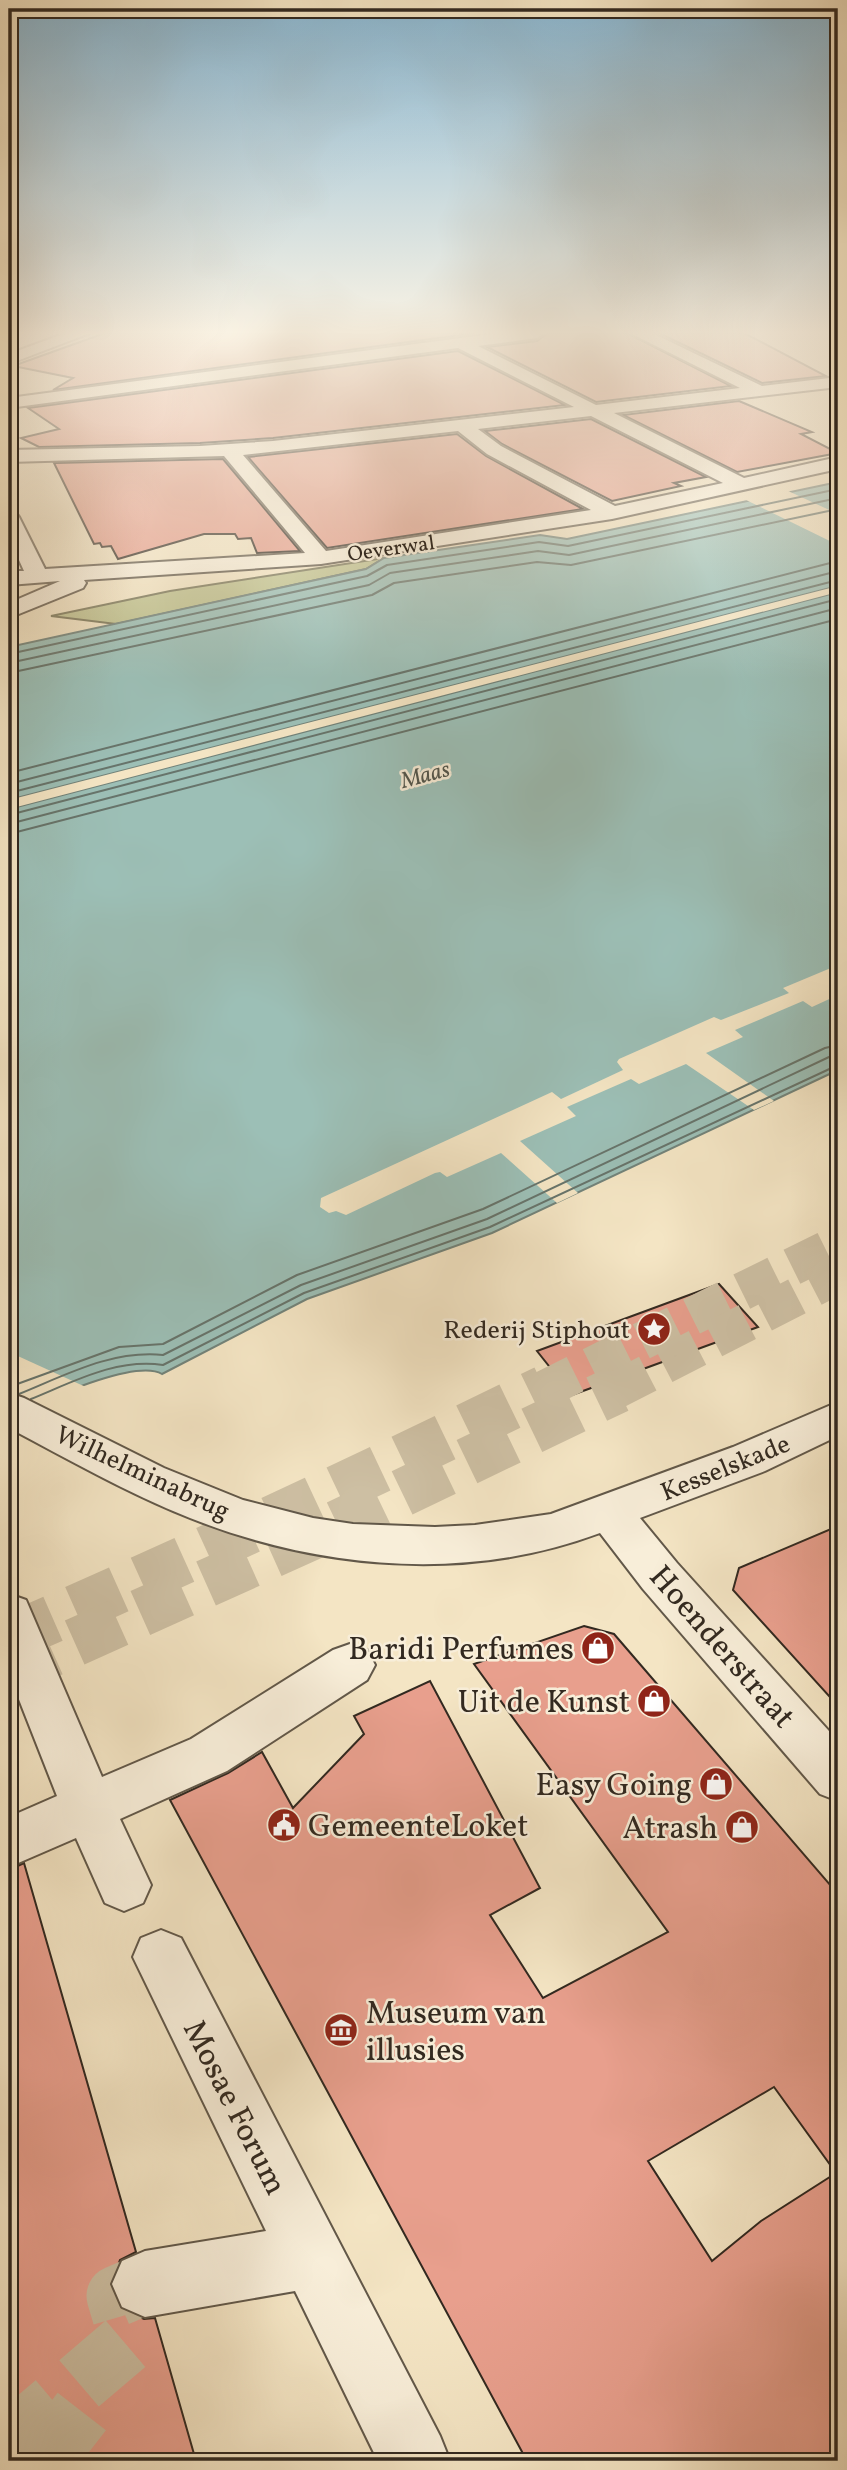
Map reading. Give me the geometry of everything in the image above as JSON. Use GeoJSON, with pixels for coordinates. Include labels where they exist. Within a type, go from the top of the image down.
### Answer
{"type":"FeatureCollection","features":[{"type":"Feature","properties":{"kind":"street"},"geometry":{"type":"LineString","coordinates":[[9,456],[254,448]]}},
{"type":"Feature","properties":{"kind":"street"},"geometry":{"type":"LineString","coordinates":[[492,448],[612,513]]}},
{"type":"Feature","properties":{"kind":"street"},"geometry":{"type":"LineString","coordinates":[[669,448],[741,484]]}},
{"type":"Feature","properties":{"kind":"street"},"geometry":{"type":"LineString","coordinates":[[230,451],[321,558]]}},
{"type":"Feature","properties":{"kind":"street","name":"Oeverwal"},"geometry":{"type":"LineString","coordinates":[[9,578],[321,558],[612,513],[838,463]]}},
{"type":"Feature","properties":{"kind":"street"},"geometry":{"type":"LineString","coordinates":[[9,517],[37,576]]}},
{"type":"Feature","properties":{"kind":"street"},"geometry":{"type":"LineString","coordinates":[[9,611],[101,572]]}},
{"type":"Feature","properties":{"kind":"street","name":"Wilhelminabrug"},"geometry":{"type":"LineString","coordinates":[[9,1409],[162,1485],[236,1516],[345,1541],[411,1546],[524,1538],[555,1531],[610,1512]]}},
{"type":"Feature","properties":{"kind":"street","name":"Kesselskade"},"geometry":{"type":"LineString","coordinates":[[610,1512],[750,1459],[838,1418]]}},
{"type":"Feature","properties":{"kind":"street","name":"Hoenderstraat"},"geometry":{"type":"LineString","coordinates":[[610,1512],[660,1576],[838,1778]]}},
{"type":"Feature","properties":{"kind":"street"},"geometry":{"type":"LineString","coordinates":[[9,1614],[89,1809],[124,1885]]}},
{"type":"Feature","properties":{"kind":"street"},"geometry":{"type":"LineString","coordinates":[[9,1842],[209,1755],[350,1665]]}},
{"type":"Feature","properties":{"kind":"street","name":"Mosae Forum"},"geometry":{"type":"LineString","coordinates":[[161,1957],[415,2461]]}},
{"type":"Feature","properties":{"kind":"street"},"geometry":{"type":"LineString","coordinates":[[145,2284],[312,2256]]}},
{"type":"Feature","properties":{"kind":"green space"},"geometry":{"type":"Polygon","coordinates":[[[384,558],[366,569],[116,624],[51,616],[170,591],[384,558]]]}},
{"type":"Feature","properties":{"kind":"water"},"geometry":{"type":"Polygon","coordinates":[[[838,482],[838,586],[9,800],[9,647],[366,569],[384,558],[540,535],[567,539],[838,482]]]}},
{"type":"Feature","properties":{"kind":"water","name":"Maas"},"geometry":{"type":"Polygon","coordinates":[[[838,592],[838,1070],[492,1233],[307,1299],[162,1374],[149,1371],[131,1372],[109,1377],[9,1416],[9,809],[838,592]]]}},
{"type":"Feature","properties":{"kind":"pier"},"geometry":{"type":"Polygon","coordinates":[[[786,490],[838,514],[838,545],[744,499],[786,490]]]}},
{"type":"Feature","properties":{"kind":"pier"},"geometry":{"type":"Polygon","coordinates":[[[838,586],[838,592],[9,809],[9,805],[340,718],[9,804],[9,800],[838,586]]]}},
{"type":"Feature","properties":{"kind":"pier"},"geometry":{"type":"Polygon","coordinates":[[[838,965],[838,995],[812,1007],[803,1001],[735,1030],[743,1037],[706,1053],[774,1101],[754,1110],[686,1064],[639,1084],[631,1079],[567,1107],[576,1116],[520,1141],[578,1193],[557,1203],[501,1153],[447,1177],[440,1172],[435,1173],[346,1215],[336,1211],[329,1213],[320,1207],[321,1198],[552,1092],[561,1099],[623,1070],[617,1062],[619,1059],[714,1017],[721,1020],[789,993],[783,988],[838,965]]]}},
{"type":"Feature","properties":{"kind":"pier"},"geometry":{"type":"Polygon","coordinates":[[[9,1352],[88,1388],[9,1419],[9,1352]]]}},
{"type":"Feature","properties":{"kind":"building"},"geometry":{"type":"Polygon","coordinates":[[[327,448],[476,448],[583,509],[327,548],[248,457],[327,448]]]}},
{"type":"Feature","properties":{"kind":"building"},"geometry":{"type":"Polygon","coordinates":[[[510,448],[649,448],[706,477],[674,483],[681,486],[612,501],[510,448]]]}},
{"type":"Feature","properties":{"kind":"building"},"geometry":{"type":"Polygon","coordinates":[[[690,448],[829,448],[838,453],[737,472],[690,448]]]}},
{"type":"Feature","properties":{"kind":"building"},"geometry":{"type":"Polygon","coordinates":[[[223,459],[300,551],[257,553],[251,538],[238,539],[235,534],[204,534],[118,559],[111,546],[94,544],[54,463],[223,459]]]}},
{"type":"Feature","properties":{"kind":"building"},"geometry":{"type":"Polygon","coordinates":[[[719,1284],[758,1327],[572,1395],[537,1351],[719,1284]]]}},
{"type":"Feature","properties":{"kind":"building"},"geometry":{"type":"Polygon","coordinates":[[[838,1526],[838,1706],[733,1590],[739,1568],[838,1526]]]}},
{"type":"Feature","properties":{"kind":"building"},"geometry":{"type":"Polygon","coordinates":[[[584,1626],[614,1634],[838,1894],[838,2461],[527,2461],[170,1800],[228,1773],[262,1752],[293,1808],[364,1734],[354,1716],[430,1681],[540,1888],[490,1915],[543,1998],[668,1932],[474,1664],[584,1626]],[[774,2087],[648,2161],[712,2261],[761,2221],[836,2173],[774,2087]]]}},
{"type":"Feature","properties":{"kind":"building"},"geometry":{"type":"Polygon","coordinates":[[[24,1863],[136,2252],[120,2260],[110,2285],[121,2309],[144,2319],[155,2318],[196,2461],[9,2461],[9,1870],[24,1863]]]}},
{"type":"Feature","properties":{"kind":"tunnel"},"geometry":{"type":"LineString","coordinates":[[541,1391],[838,1244]]}},
{"type":"Feature","properties":{"kind":"tunnel"},"geometry":{"type":"LineString","coordinates":[[616,1390],[838,1275]]}},
{"type":"Feature","properties":{"kind":"tunnel"},"geometry":{"type":"LineString","coordinates":[[9,1638],[279,1516],[545,1389]]}},
{"type":"Feature","properties":{"kind":"tunnel"},"geometry":{"type":"LineString","coordinates":[[9,1672],[323,1531],[616,1390]]}},
{"type":"Feature","properties":{"kind":"tunnel"},"geometry":{"type":"LineString","coordinates":[[39,2417],[130,2340],[117,2296],[145,2284]]}},
{"type":"Feature","properties":{"kind":"tunnel"},"geometry":{"type":"LineString","coordinates":[[9,2443],[39,2417]]}},
{"type":"Feature","properties":{"kind":"tunnel"},"geometry":{"type":"LineString","coordinates":[[39,2417],[96,2461]]}},
{"type":"Feature","properties":{"kind":"place","name":"Rederij Stiphout"},"geometry":{"type":"Point","coordinates":[654,1329]}},
{"type":"Feature","properties":{"kind":"place","name":"Baridi Perfumes"},"geometry":{"type":"Point","coordinates":[598,1648]}},
{"type":"Feature","properties":{"kind":"place","name":"Uit de Kunst"},"geometry":{"type":"Point","coordinates":[654,1701]}},
{"type":"Feature","properties":{"kind":"place","name":"Easy Going"},"geometry":{"type":"Point","coordinates":[716,1784]}},
{"type":"Feature","properties":{"kind":"place","name":"GemeenteLoket"},"geometry":{"type":"Point","coordinates":[284,1825]}},
{"type":"Feature","properties":{"kind":"place","name":"Atrash"},"geometry":{"type":"Point","coordinates":[742,1827]}},
{"type":"Feature","properties":{"kind":"place","name":"Museum van illusies"},"geometry":{"type":"Point","coordinates":[341,2030]}}]}
